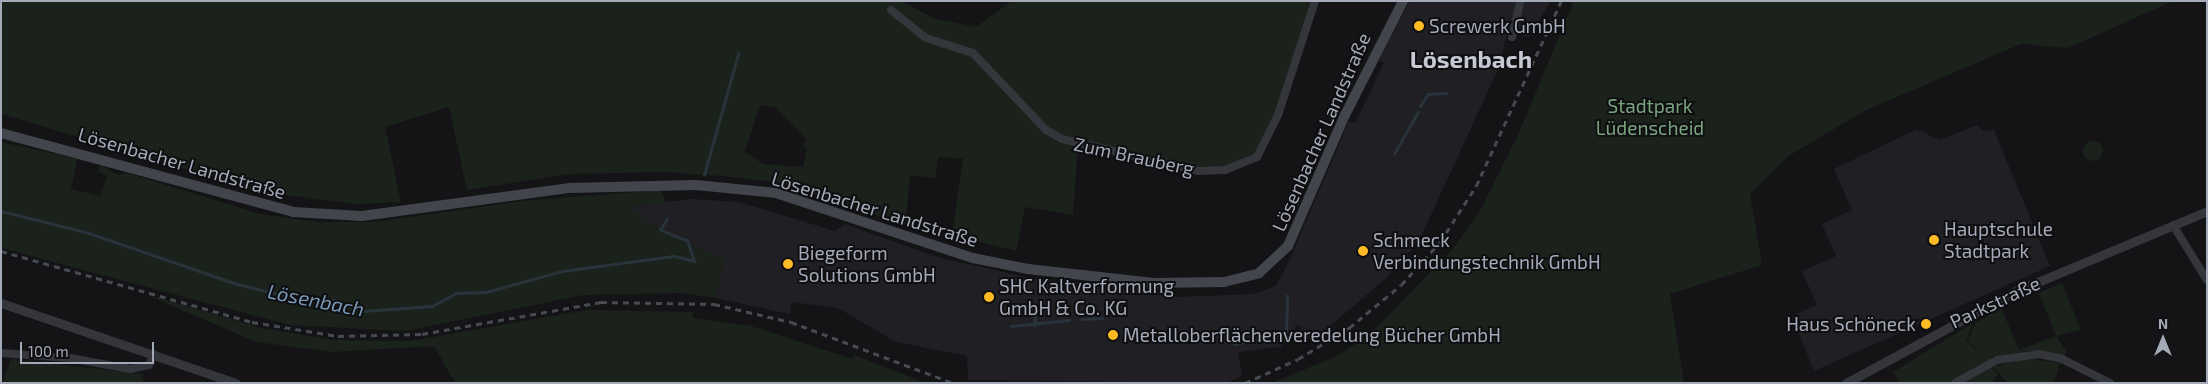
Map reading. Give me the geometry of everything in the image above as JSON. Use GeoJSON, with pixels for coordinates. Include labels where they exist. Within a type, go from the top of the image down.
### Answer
{"type":"FeatureCollection","features":[{"type":"Feature","properties":{"kind":"main road","name":"Lösenbacher Landstraße"},"geometry":{"type":"LineString","coordinates":[[1,133],[293,212],[371,216],[570,188],[696,185],[776,193],[973,258],[1028,269],[1154,283],[1224,282],[1260,273],[1288,246],[1345,115],[1402,1]]}},
{"type":"Feature","properties":{"kind":"street","name":"Zum Brauberg"},"geometry":{"type":"LineString","coordinates":[[891,10],[926,38],[973,53],[1046,130],[1062,139],[1198,171],[1225,170],[1257,157],[1278,115],[1315,1]]}},
{"type":"Feature","properties":{"kind":"street"},"geometry":{"type":"LineString","coordinates":[[1512,37],[1520,1]]}},
{"type":"Feature","properties":{"kind":"street","name":"Parkstraße"},"geometry":{"type":"LineString","coordinates":[[1846,383],[2000,298],[2207,211]]}},
{"type":"Feature","properties":{"kind":"street"},"geometry":{"type":"LineString","coordinates":[[2173,225],[2207,280]]}},
{"type":"Feature","properties":{"kind":"street"},"geometry":{"type":"LineString","coordinates":[[1,302],[236,383]]}},
{"type":"Feature","properties":{"kind":"street"},"geometry":{"type":"LineString","coordinates":[[1,353],[70,358],[130,369],[149,365],[154,354]]}},
{"type":"Feature","properties":{"kind":"street"},"geometry":{"type":"LineString","coordinates":[[1955,383],[1997,360],[2039,354],[2062,360],[2110,383]]}},
{"type":"Feature","properties":{"kind":"shaded area"},"geometry":{"type":"Polygon","coordinates":[[[1410,1],[1551,1],[1529,37],[1507,33],[1500,65],[1418,243],[1384,280],[1330,326],[1308,339],[1298,324],[1280,347],[1238,352],[1242,376],[1226,383],[968,380],[967,356],[896,342],[838,308],[791,302],[790,314],[716,298],[724,259],[660,230],[628,207],[692,199],[739,202],[835,231],[845,224],[937,257],[1033,279],[1158,288],[1178,297],[1253,294],[1276,286],[1289,261],[1349,121],[1355,123],[1384,63],[1378,60],[1410,1]]]}},
{"type":"Feature","properties":{"kind":"shaded area","name":"Hauptschule Stadtpark"},"geometry":{"type":"Polygon","coordinates":[[[1977,125],[1983,131],[1994,130],[2050,266],[1814,371],[1792,316],[1817,305],[1802,271],[1836,256],[1822,224],[1852,210],[1834,169],[1917,129],[1939,140],[1977,125]]]}},
{"type":"Feature","properties":{"kind":"green space"},"geometry":{"type":"Polygon","coordinates":[[[1,1],[901,1],[933,18],[976,27],[1012,1],[1312,1],[1276,114],[1256,155],[1224,168],[1198,169],[1078,142],[1073,215],[1025,207],[1016,251],[952,235],[963,159],[938,157],[935,178],[910,175],[906,225],[776,182],[722,176],[665,172],[568,174],[467,190],[449,107],[385,127],[401,202],[355,204],[263,192],[1,114],[1,1]],[[760,105],[745,151],[763,164],[803,167],[807,148],[802,146],[807,139],[775,107],[760,105]]]}},
{"type":"Feature","properties":{"kind":"green space","name":"Stadtpark Lüdenscheid"},"geometry":{"type":"Polygon","coordinates":[[[1574,1],[2173,1],[2068,48],[2021,44],[1864,111],[1787,157],[1750,194],[1762,265],[1670,294],[1684,383],[1272,383],[1339,355],[1370,334],[1451,251],[1480,211],[1518,135],[1574,1]]]}},
{"type":"Feature","properties":{"kind":"green space"},"geometry":{"type":"Polygon","coordinates":[[[2089,141],[2097,141],[2103,147],[2103,155],[2097,161],[2089,161],[2083,155],[2083,147],[2089,141]]]}},
{"type":"Feature","properties":{"kind":"green space"},"geometry":{"type":"Polygon","coordinates":[[[1,142],[77,159],[71,189],[100,196],[107,176],[98,172],[101,165],[117,175],[127,173],[260,214],[317,222],[375,222],[522,201],[661,190],[666,202],[629,207],[660,230],[724,259],[716,298],[681,293],[583,295],[405,331],[290,325],[1,248],[1,142]]]}},
{"type":"Feature","properties":{"kind":"green space"},"geometry":{"type":"Polygon","coordinates":[[[2062,283],[2081,330],[2056,336],[2039,293],[2062,283]]]}},
{"type":"Feature","properties":{"kind":"green space"},"geometry":{"type":"Polygon","coordinates":[[[145,294],[261,328],[334,340],[410,341],[586,310],[693,312],[693,318],[751,326],[852,359],[854,355],[926,383],[455,383],[434,346],[333,352],[256,342],[145,294]]]}},
{"type":"Feature","properties":{"kind":"green space"},"geometry":{"type":"Polygon","coordinates":[[[2002,309],[2019,350],[2056,336],[2067,352],[2064,356],[2028,351],[1992,357],[1987,362],[1998,374],[1991,383],[1900,383],[1893,372],[1973,323],[1966,340],[1985,359],[1968,340],[1976,322],[2002,309]]]}},
{"type":"Feature","properties":{"kind":"green space"},"geometry":{"type":"Polygon","coordinates":[[[2028,358],[2060,363],[2054,383],[2008,383],[1993,367],[2028,358]]]}},
{"type":"Feature","properties":{"kind":"green space"},"geometry":{"type":"Polygon","coordinates":[[[11,359],[142,374],[144,383],[3,383],[11,359]]]}},
{"type":"Feature","properties":{"kind":"waterway"},"geometry":{"type":"LineString","coordinates":[[704,175],[738,54]]}},
{"type":"Feature","properties":{"kind":"waterway","name":"Lösenbach"},"geometry":{"type":"LineString","coordinates":[[1420,106],[1428,94],[1446,93]]}},
{"type":"Feature","properties":{"kind":"waterway","name":"Lösenbach"},"geometry":{"type":"LineString","coordinates":[[1394,154],[1418,112]]}},
{"type":"Feature","properties":{"kind":"waterway","name":"Lösenbach"},"geometry":{"type":"LineString","coordinates":[[1,211],[89,233],[237,284],[303,300],[336,300],[363,311],[432,306],[456,293],[486,292],[562,271],[675,256],[694,261],[687,241],[660,230],[667,219]]}},
{"type":"Feature","properties":{"kind":"waterway","name":"Lösenbach"},"geometry":{"type":"LineString","coordinates":[[1234,344],[1286,333],[1287,296]]}},
{"type":"Feature","properties":{"kind":"waterway"},"geometry":{"type":"LineString","coordinates":[[1034,326],[1036,307]]}},
{"type":"Feature","properties":{"kind":"waterway","name":"Lösenbach"},"geometry":{"type":"LineString","coordinates":[[1082,319],[1102,318]]}},
{"type":"Feature","properties":{"kind":"waterway","name":"Lösenbach"},"geometry":{"type":"LineString","coordinates":[[1011,326],[1069,320]]}},
{"type":"Feature","properties":{"kind":"railway"},"geometry":{"type":"LineString","coordinates":[[1245,383],[1298,359],[1349,328],[1401,285],[1440,242],[1476,186],[1561,1]]}},
{"type":"Feature","properties":{"kind":"railway"},"geometry":{"type":"LineString","coordinates":[[1,251],[252,322],[338,336],[422,334],[601,302],[714,304],[791,322],[953,383]]}},
{"type":"Feature","properties":{"kind":"place","name":"Screwerk GmbH"},"geometry":{"type":"Point","coordinates":[1419,26]}},
{"type":"Feature","properties":{"kind":"place","name":"Hauptschule Stadtpark"},"geometry":{"type":"Point","coordinates":[1934,240]}},
{"type":"Feature","properties":{"kind":"place","name":"Schmeck Verbindungstechnik GmbH"},"geometry":{"type":"Point","coordinates":[1363,251]}},
{"type":"Feature","properties":{"kind":"place","name":"Biegeform Solutions GmbH"},"geometry":{"type":"Point","coordinates":[788,264]}},
{"type":"Feature","properties":{"kind":"place","name":"SHC Kaltverformung GmbH & Co. KG"},"geometry":{"type":"Point","coordinates":[989,297]}},
{"type":"Feature","properties":{"kind":"place","name":"Haus Schöneck"},"geometry":{"type":"Point","coordinates":[1926,324]}},
{"type":"Feature","properties":{"kind":"place","name":"Metalloberflächenveredelung Bücher GmbH"},"geometry":{"type":"Point","coordinates":[1113,335]}},
{"type":"Feature","properties":{"kind":"district","name":"Lösenbach"},"geometry":{"type":"Point","coordinates":[1471,59]}}]}
